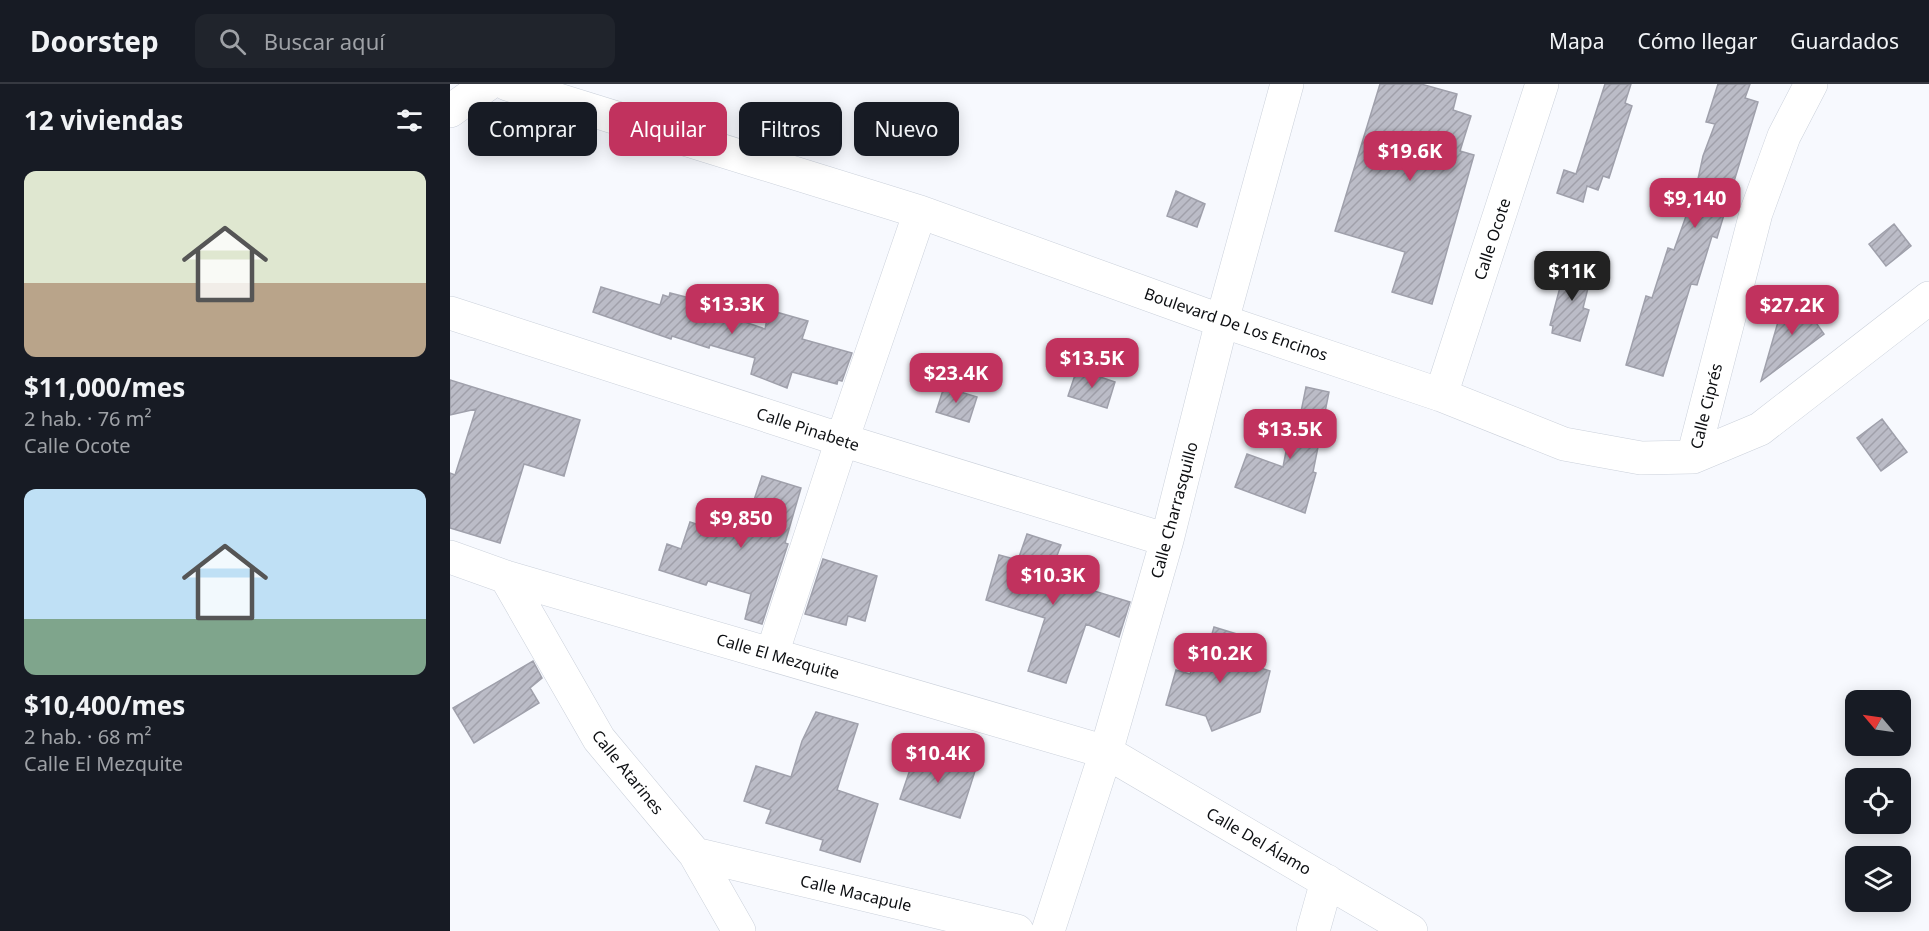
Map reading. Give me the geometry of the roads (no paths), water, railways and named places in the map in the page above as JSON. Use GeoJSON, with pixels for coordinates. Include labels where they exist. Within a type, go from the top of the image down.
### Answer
{"type":"FeatureCollection","features":[{"type":"Feature","properties":{"kind":"street"},"geometry":{"type":"LineString","coordinates":[[450,111],[488,84]]}},
{"type":"Feature","properties":{"kind":"street","name":"Boulevard De Los Encinos"},"geometry":{"type":"LineString","coordinates":[[507,84],[920,212],[1222,321],[1441,394],[1564,444],[1641,458],[1694,457],[1760,429],[1929,298]]}},
{"type":"Feature","properties":{"kind":"street","name":"Calle Charrasquillo"},"geometry":{"type":"LineString","coordinates":[[1048,931],[1106,752],[1167,540],[1222,321],[1287,84]]}},
{"type":"Feature","properties":{"kind":"street","name":"Calle Ocote"},"geometry":{"type":"LineString","coordinates":[[1441,394],[1542,84]]}},
{"type":"Feature","properties":{"kind":"street","name":"Calle Ciprés"},"geometry":{"type":"LineString","coordinates":[[1694,457],[1756,213],[1784,136],[1811,84]]}},
{"type":"Feature","properties":{"kind":"street"},"geometry":{"type":"LineString","coordinates":[[772,654],[920,212]]}},
{"type":"Feature","properties":{"kind":"street","name":"Calle Pinabete"},"geometry":{"type":"LineString","coordinates":[[450,314],[842,440],[1167,540]]}},
{"type":"Feature","properties":{"kind":"street","name":"Calle El Mezquite"},"geometry":{"type":"LineString","coordinates":[[450,556],[506,576],[1106,752]]}},
{"type":"Feature","properties":{"kind":"street","name":"Calle Atarines"},"geometry":{"type":"LineString","coordinates":[[506,576],[599,739],[695,854],[739,931]]}},
{"type":"Feature","properties":{"kind":"street","name":"Calle Del Álamo"},"geometry":{"type":"LineString","coordinates":[[1106,752],[1411,931]]}},
{"type":"Feature","properties":{"kind":"street","name":"Calle Macapule"},"geometry":{"type":"LineString","coordinates":[[695,854],[1017,931]]}},
{"type":"Feature","properties":{"kind":"street"},"geometry":{"type":"LineString","coordinates":[[1313,931],[1327,881]]}}]}
